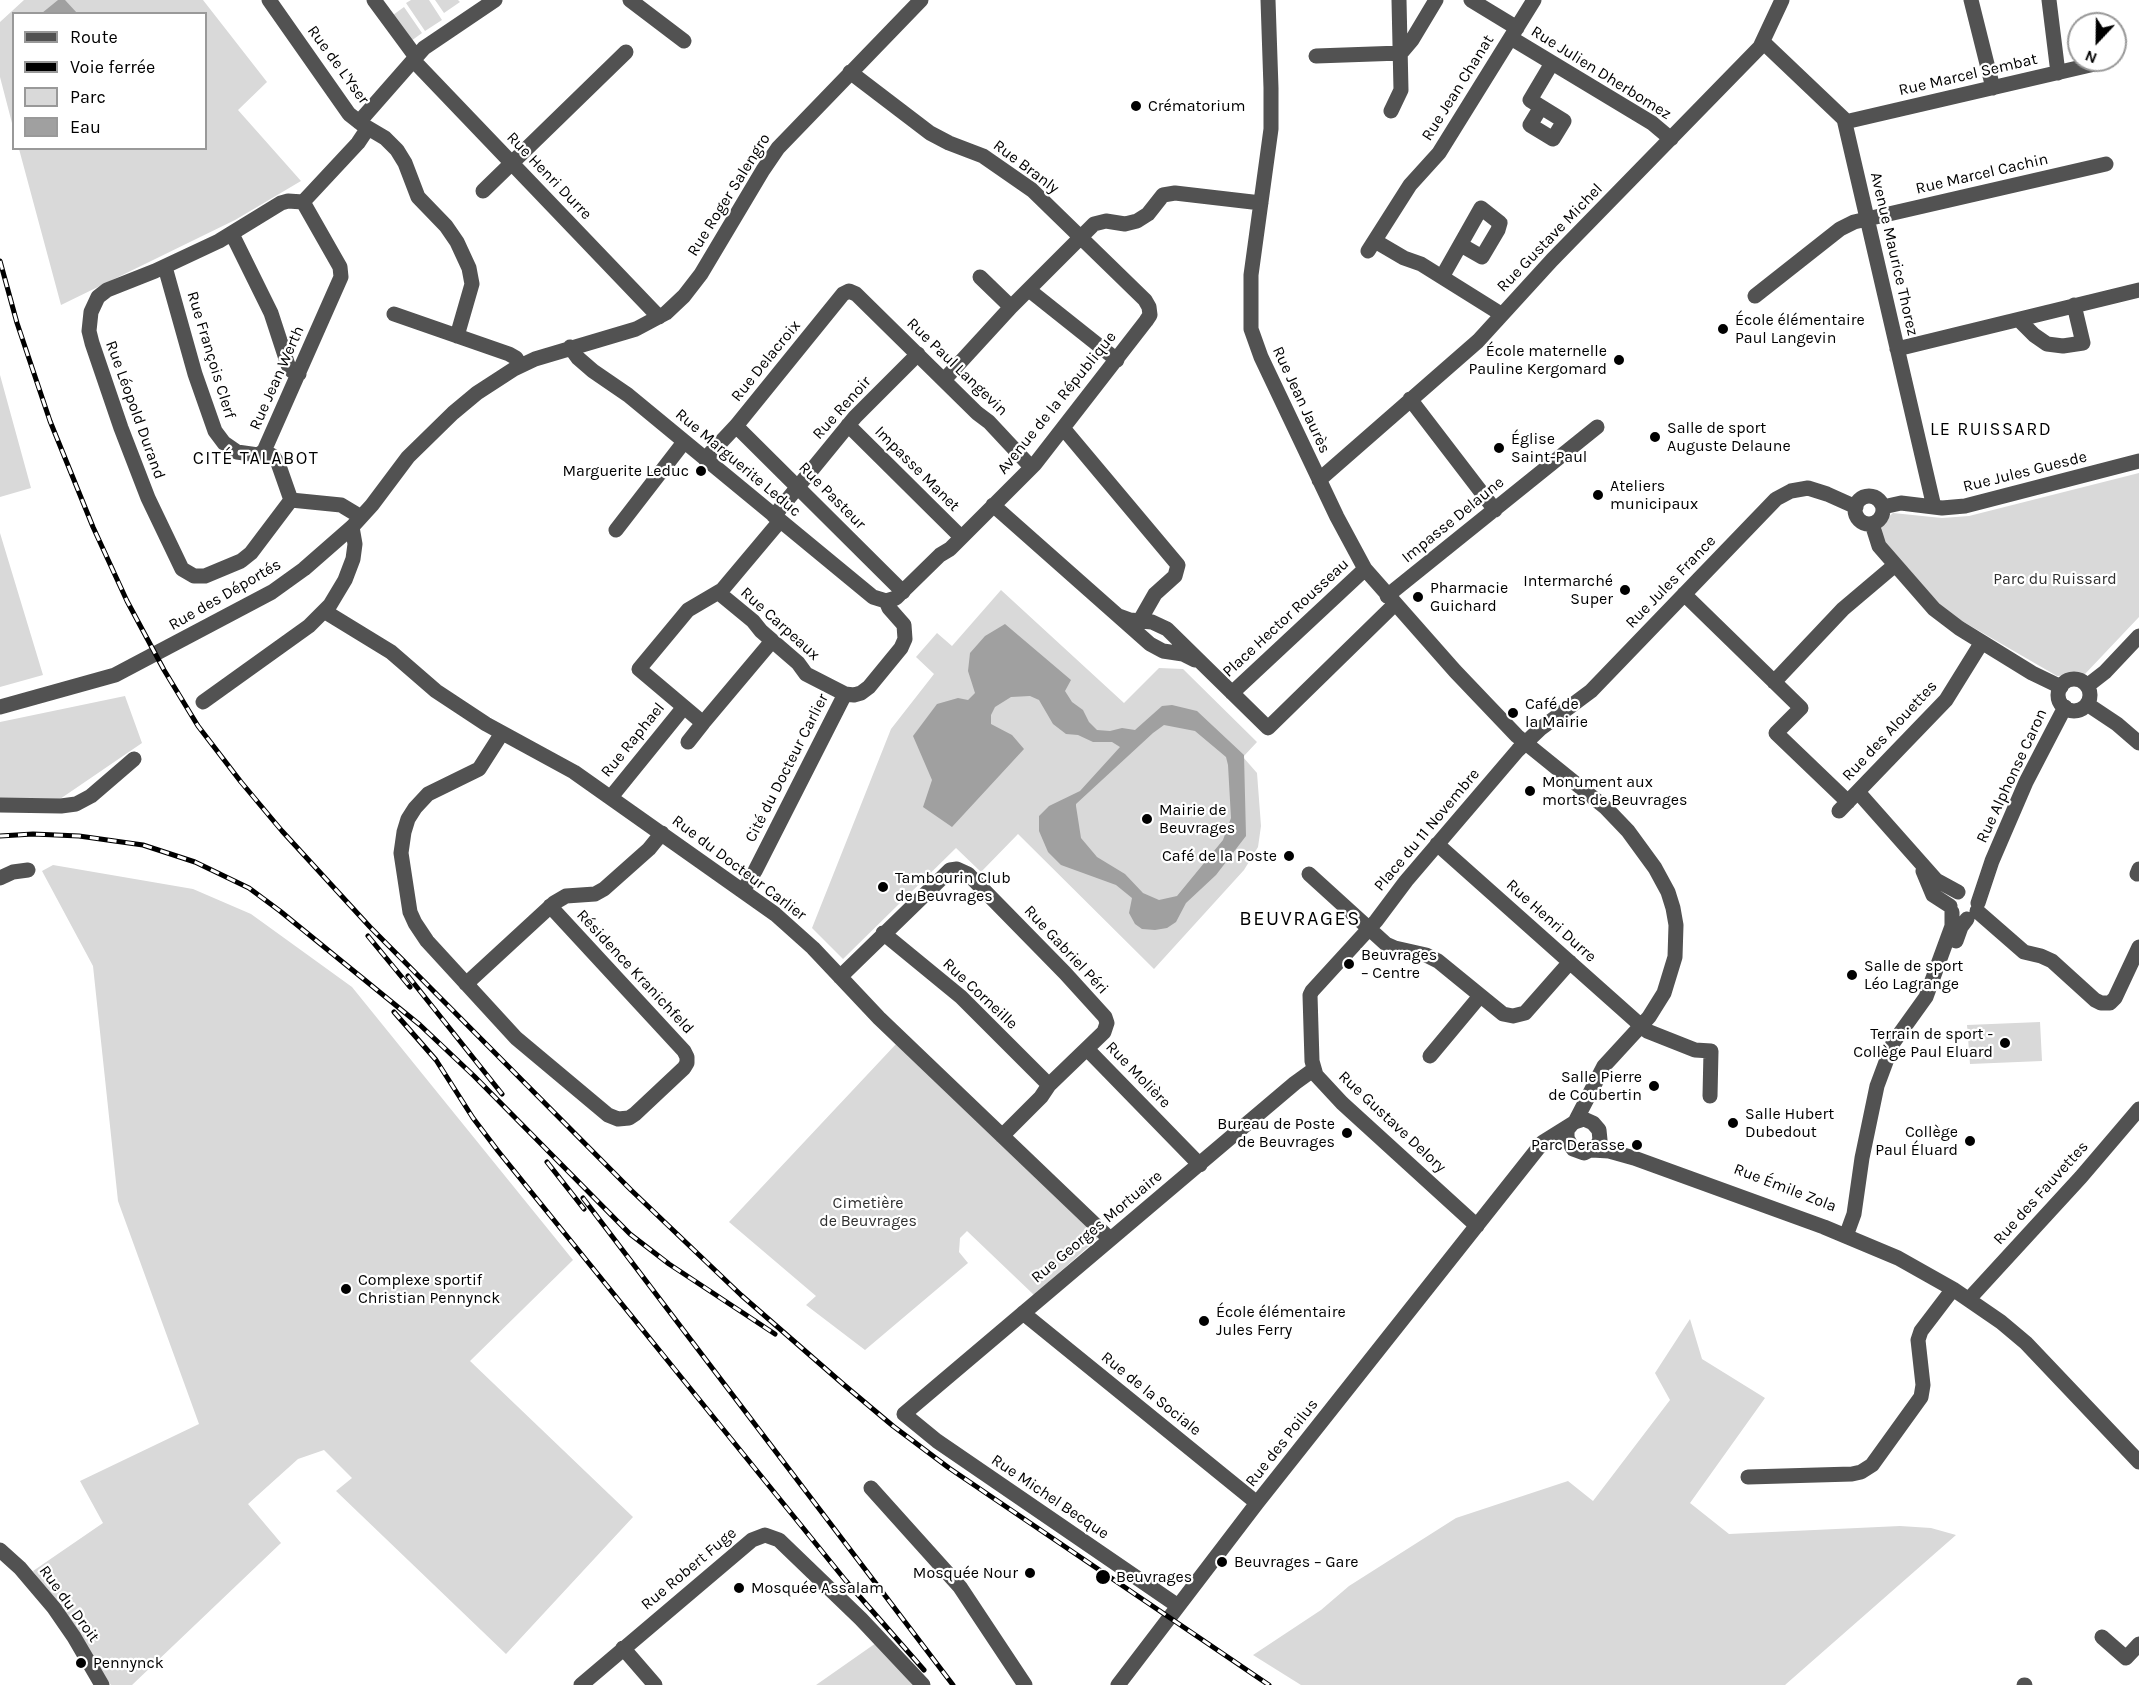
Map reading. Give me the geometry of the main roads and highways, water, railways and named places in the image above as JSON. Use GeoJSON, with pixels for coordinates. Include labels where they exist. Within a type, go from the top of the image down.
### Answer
{"type":"FeatureCollection","features":[{"type":"Feature","properties":{"kind":"water"},"geometry":{"type":"Polygon","coordinates":[[[58,0],[65,0],[76,12],[43,12],[58,0]]]}},
{"type":"Feature","properties":{"kind":"water"},"geometry":{"type":"Polygon","coordinates":[[[1005,624],[1071,680],[1065,691],[1072,702],[1083,710],[1089,722],[1097,730],[1110,731],[1122,728],[1135,730],[1162,706],[1172,705],[1197,711],[1244,755],[1246,836],[1216,875],[1186,903],[1176,922],[1167,928],[1142,929],[1135,924],[1129,913],[1132,898],[1116,885],[1061,865],[1048,852],[1039,831],[1039,816],[1049,806],[1080,791],[1120,747],[1112,742],[1093,742],[1078,735],[1066,734],[1053,724],[1039,700],[1030,696],[1011,697],[995,707],[991,715],[991,724],[1012,735],[1024,749],[952,827],[923,807],[932,780],[913,736],[937,704],[958,698],[968,700],[975,693],[968,671],[970,653],[985,636],[1005,624]],[[1164,725],[1076,804],[1081,838],[1097,857],[1125,874],[1143,893],[1159,900],[1177,896],[1223,840],[1231,818],[1226,757],[1195,731],[1164,725]]]}},
{"type":"Feature","properties":{"kind":"railway"},"geometry":{"type":"LineString","coordinates":[[0,261],[17,323],[50,421],[93,527],[127,601],[164,670],[198,726],[282,831],[370,927],[631,1190],[741,1295],[843,1384],[893,1426],[949,1468],[1269,1685]]}},
{"type":"Feature","properties":{"kind":"railway"},"geometry":{"type":"LineString","coordinates":[[0,836],[33,834],[79,836],[143,845],[195,862],[249,888],[420,1025],[474,1076],[630,1234],[669,1264],[775,1334]]}},
{"type":"Feature","properties":{"kind":"railway"},"geometry":{"type":"LineString","coordinates":[[368,936],[410,987]]}},
{"type":"Feature","properties":{"kind":"railway"},"geometry":{"type":"LineString","coordinates":[[408,976],[502,1094]]}},
{"type":"Feature","properties":{"kind":"railway"},"geometry":{"type":"LineString","coordinates":[[394,1012],[436,1060],[473,1118],[498,1151],[846,1581],[924,1670]]}},
{"type":"Feature","properties":{"kind":"railway"},"geometry":{"type":"LineString","coordinates":[[547,1162],[584,1209]]}},
{"type":"Feature","properties":{"kind":"railway"},"geometry":{"type":"LineString","coordinates":[[583,1198],[953,1685]]}},
{"type":"Feature","properties":{"kind":"place","name":"Crématorium"},"geometry":{"type":"Point","coordinates":[1136,106]}},
{"type":"Feature","properties":{"kind":"place","name":"École élémentaire Paul Langevin"},"geometry":{"type":"Point","coordinates":[1723,329]}},
{"type":"Feature","properties":{"kind":"place","name":"École maternelle Pauline Kergomard"},"geometry":{"type":"Point","coordinates":[1619,360]}},
{"type":"Feature","properties":{"kind":"place","name":"Salle de sport Auguste Delaune"},"geometry":{"type":"Point","coordinates":[1655,437]}},
{"type":"Feature","properties":{"kind":"place","name":"Église Saint-Paul"},"geometry":{"type":"Point","coordinates":[1499,448]}},
{"type":"Feature","properties":{"kind":"place","name":"Marguerite Leduc"},"geometry":{"type":"Point","coordinates":[701,471]}},
{"type":"Feature","properties":{"kind":"place","name":"Ateliers municipaux"},"geometry":{"type":"Point","coordinates":[1598,495]}},
{"type":"Feature","properties":{"kind":"place","name":"Intermarché Super"},"geometry":{"type":"Point","coordinates":[1625,590]}},
{"type":"Feature","properties":{"kind":"place","name":"Pharmacie Guichard"},"geometry":{"type":"Point","coordinates":[1418,597]}},
{"type":"Feature","properties":{"kind":"place","name":"Café de la Mairie"},"geometry":{"type":"Point","coordinates":[1513,713]}},
{"type":"Feature","properties":{"kind":"place","name":"Monument aux morts de Beuvrages"},"geometry":{"type":"Point","coordinates":[1530,791]}},
{"type":"Feature","properties":{"kind":"place","name":"Mairie de Beuvrages"},"geometry":{"type":"Point","coordinates":[1147,819]}},
{"type":"Feature","properties":{"kind":"place","name":"Café de la Poste"},"geometry":{"type":"Point","coordinates":[1289,856]}},
{"type":"Feature","properties":{"kind":"place","name":"Tambourin Club de Beuvrages"},"geometry":{"type":"Point","coordinates":[883,887]}},
{"type":"Feature","properties":{"kind":"place","name":"Beuvrages – Centre"},"geometry":{"type":"Point","coordinates":[1349,964]}},
{"type":"Feature","properties":{"kind":"place","name":"Salle de sport Léo Lagrange"},"geometry":{"type":"Point","coordinates":[1852,975]}},
{"type":"Feature","properties":{"kind":"place","name":"Terrain de sport - Collège Paul Eluard"},"geometry":{"type":"Point","coordinates":[2005,1043]}},
{"type":"Feature","properties":{"kind":"place","name":"Salle Pierre de Coubertin"},"geometry":{"type":"Point","coordinates":[1654,1086]}},
{"type":"Feature","properties":{"kind":"place","name":"Salle Hubert Dubedout"},"geometry":{"type":"Point","coordinates":[1733,1123]}},
{"type":"Feature","properties":{"kind":"place","name":"Bureau de Poste de Beuvrages"},"geometry":{"type":"Point","coordinates":[1347,1133]}},
{"type":"Feature","properties":{"kind":"place","name":"Collège Paul Éluard"},"geometry":{"type":"Point","coordinates":[1970,1141]}},
{"type":"Feature","properties":{"kind":"place","name":"Parc Derasse"},"geometry":{"type":"Point","coordinates":[1637,1145]}},
{"type":"Feature","properties":{"kind":"place","name":"Complexe sportif Christian Pennynck"},"geometry":{"type":"Point","coordinates":[346,1289]}},
{"type":"Feature","properties":{"kind":"place","name":"École élémentaire Jules Ferry"},"geometry":{"type":"Point","coordinates":[1204,1321]}},
{"type":"Feature","properties":{"kind":"place","name":"Beuvrages – Gare"},"geometry":{"type":"Point","coordinates":[1222,1562]}},
{"type":"Feature","properties":{"kind":"place","name":"Mosquée Nour"},"geometry":{"type":"Point","coordinates":[1030,1573]}},
{"type":"Feature","properties":{"kind":"place","name":"Beuvrages"},"geometry":{"type":"Point","coordinates":[1103,1577]}},
{"type":"Feature","properties":{"kind":"place","name":"Mosquée Assalam"},"geometry":{"type":"Point","coordinates":[739,1588]}},
{"type":"Feature","properties":{"kind":"place","name":"Pennynck"},"geometry":{"type":"Point","coordinates":[81,1663]}},
{"type":"Feature","properties":{"kind":"district","name":"LE RUISSARD"},"geometry":{"type":"Point","coordinates":[1991,430]}},
{"type":"Feature","properties":{"kind":"district","name":"CITÉ TALABOT"},"geometry":{"type":"Point","coordinates":[256,459]}},
{"type":"Feature","properties":{"kind":"district","name":"BEUVRAGES"},"geometry":{"type":"Point","coordinates":[1300,919]}},
{"type":"Feature","properties":{"kind":"park label","name":"Parc du Ruissard"},"geometry":{"type":"Point","coordinates":[2055,579]}},
{"type":"Feature","properties":{"kind":"park label","name":"Cimetière de Beuvrages"},"geometry":{"type":"Point","coordinates":[868,1212]}}]}
